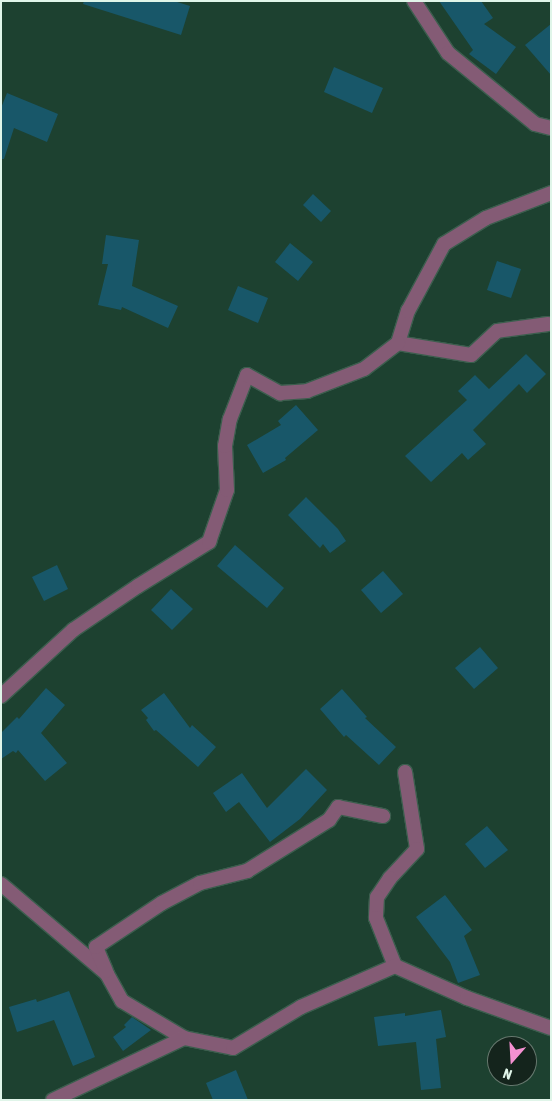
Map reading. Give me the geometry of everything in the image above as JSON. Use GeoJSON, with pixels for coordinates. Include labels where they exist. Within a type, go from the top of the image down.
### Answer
{"type":"FeatureCollection","features":[{"type":"Feature","properties":{"kind":"street"},"geometry":{"type":"LineString","coordinates":[[414,1],[448,53],[535,124],[551,128]]}},
{"type":"Feature","properties":{"kind":"street"},"geometry":{"type":"LineString","coordinates":[[1,696],[73,630],[138,586],[210,542],[227,490],[225,446],[230,419],[247,375],[280,393],[307,391],[364,369],[398,343],[408,311],[444,244],[486,218],[551,193]]}},
{"type":"Feature","properties":{"kind":"street"},"geometry":{"type":"LineString","coordinates":[[398,343],[471,355],[497,331],[548,324]]}},
{"type":"Feature","properties":{"kind":"street"},"geometry":{"type":"LineString","coordinates":[[405,772],[417,849],[390,878],[377,897],[376,918],[395,966],[467,998],[551,1028]]}},
{"type":"Feature","properties":{"kind":"street"},"geometry":{"type":"LineString","coordinates":[[383,816],[338,807],[330,820],[247,871],[200,883],[162,903],[96,947],[107,974],[122,1001],[184,1038],[233,1048],[301,1007],[395,966]]}},
{"type":"Feature","properties":{"kind":"street"},"geometry":{"type":"LineString","coordinates":[[1,884],[107,974]]}},
{"type":"Feature","properties":{"kind":"street"},"geometry":{"type":"LineString","coordinates":[[53,1100],[184,1038]]}},
{"type":"Feature","properties":{"kind":"building"},"geometry":{"type":"Polygon","coordinates":[[[84,1],[174,1],[190,6],[181,35],[83,4],[84,1]]]}},
{"type":"Feature","properties":{"kind":"building"},"geometry":{"type":"Polygon","coordinates":[[[439,1],[481,1],[493,18],[484,24],[516,47],[496,74],[469,54],[473,50],[439,1]]]}},
{"type":"Feature","properties":{"kind":"building"},"geometry":{"type":"Polygon","coordinates":[[[551,24],[551,75],[525,45],[551,24]]]}},
{"type":"Feature","properties":{"kind":"building"},"geometry":{"type":"Polygon","coordinates":[[[334,67],[383,88],[372,113],[324,92],[334,67]]]}},
{"type":"Feature","properties":{"kind":"building"},"geometry":{"type":"Polygon","coordinates":[[[7,93],[58,114],[47,142],[14,128],[4,159],[1,159],[1,108],[7,93]]]}},
{"type":"Feature","properties":{"kind":"building"},"geometry":{"type":"Polygon","coordinates":[[[313,194],[331,211],[321,222],[303,205],[313,194]]]}},
{"type":"Feature","properties":{"kind":"building"},"geometry":{"type":"Polygon","coordinates":[[[106,235],[139,240],[132,286],[178,306],[168,328],[122,307],[121,310],[98,305],[108,264],[102,264],[106,235]]]}},
{"type":"Feature","properties":{"kind":"building"},"geometry":{"type":"Polygon","coordinates":[[[290,243],[313,262],[298,281],[275,262],[290,243]]]}},
{"type":"Feature","properties":{"kind":"building"},"geometry":{"type":"Polygon","coordinates":[[[497,261],[521,269],[511,298],[487,290],[497,261]]]}},
{"type":"Feature","properties":{"kind":"building"},"geometry":{"type":"Polygon","coordinates":[[[238,286],[268,298],[258,323],[228,310],[238,286]]]}},
{"type":"Feature","properties":{"kind":"building"},"geometry":{"type":"Polygon","coordinates":[[[526,354],[546,374],[527,393],[519,384],[473,430],[486,444],[468,460],[462,453],[431,482],[405,456],[467,400],[458,391],[475,375],[489,389],[526,354]]]}},
{"type":"Feature","properties":{"kind":"building"},"geometry":{"type":"Polygon","coordinates":[[[296,405],[318,430],[285,458],[286,460],[263,473],[247,445],[281,425],[278,421],[296,405]]]}},
{"type":"Feature","properties":{"kind":"building"},"geometry":{"type":"Polygon","coordinates":[[[306,497],[338,529],[346,541],[330,553],[323,544],[320,548],[288,515],[306,497]]]}},
{"type":"Feature","properties":{"kind":"building"},"geometry":{"type":"Polygon","coordinates":[[[235,545],[284,588],[267,608],[217,566],[235,545]]]}},
{"type":"Feature","properties":{"kind":"building"},"geometry":{"type":"Polygon","coordinates":[[[57,565],[68,589],[44,601],[32,577],[57,565]]]}},
{"type":"Feature","properties":{"kind":"building"},"geometry":{"type":"Polygon","coordinates":[[[383,571],[403,594],[381,613],[361,590],[383,571]]]}},
{"type":"Feature","properties":{"kind":"building"},"geometry":{"type":"Polygon","coordinates":[[[171,589],[193,609],[172,630],[151,610],[171,589]]]}},
{"type":"Feature","properties":{"kind":"building"},"geometry":{"type":"Polygon","coordinates":[[[480,647],[498,668],[474,689],[455,668],[480,647]]]}},
{"type":"Feature","properties":{"kind":"building"},"geometry":{"type":"Polygon","coordinates":[[[46,688],[65,705],[41,733],[67,763],[45,781],[18,750],[16,753],[13,751],[1,759],[1,733],[17,717],[19,719],[46,688]]]}},
{"type":"Feature","properties":{"kind":"building"},"geometry":{"type":"Polygon","coordinates":[[[342,689],[367,717],[365,718],[396,747],[379,765],[346,735],[344,737],[320,709],[342,689]]]}},
{"type":"Feature","properties":{"kind":"building"},"geometry":{"type":"Polygon","coordinates":[[[164,693],[190,728],[192,725],[216,747],[198,767],[156,730],[154,731],[146,720],[148,718],[141,710],[164,693]]]}},
{"type":"Feature","properties":{"kind":"building"},"geometry":{"type":"Polygon","coordinates":[[[306,769],[327,790],[300,819],[270,842],[239,802],[226,812],[213,793],[242,773],[267,808],[306,769]]]}},
{"type":"Feature","properties":{"kind":"building"},"geometry":{"type":"Polygon","coordinates":[[[487,826],[508,850],[485,868],[465,844],[487,826]]]}},
{"type":"Feature","properties":{"kind":"building"},"geometry":{"type":"Polygon","coordinates":[[[445,895],[472,930],[464,936],[480,975],[458,983],[450,962],[416,917],[445,895]]]}},
{"type":"Feature","properties":{"kind":"building"},"geometry":{"type":"Polygon","coordinates":[[[69,991],[95,1057],[73,1066],[54,1020],[17,1032],[9,1007],[36,999],[37,1002],[69,991]]]}},
{"type":"Feature","properties":{"kind":"building"},"geometry":{"type":"Polygon","coordinates":[[[441,1010],[446,1037],[436,1039],[441,1088],[421,1090],[416,1042],[378,1046],[374,1017],[405,1013],[405,1016],[441,1010]]]}},
{"type":"Feature","properties":{"kind":"building"},"geometry":{"type":"Polygon","coordinates":[[[132,1017],[151,1030],[123,1051],[113,1037],[126,1027],[124,1025],[132,1017]]]}},
{"type":"Feature","properties":{"kind":"building"},"geometry":{"type":"Polygon","coordinates":[[[236,1070],[248,1100],[213,1100],[206,1083],[236,1070]]]}}]}
